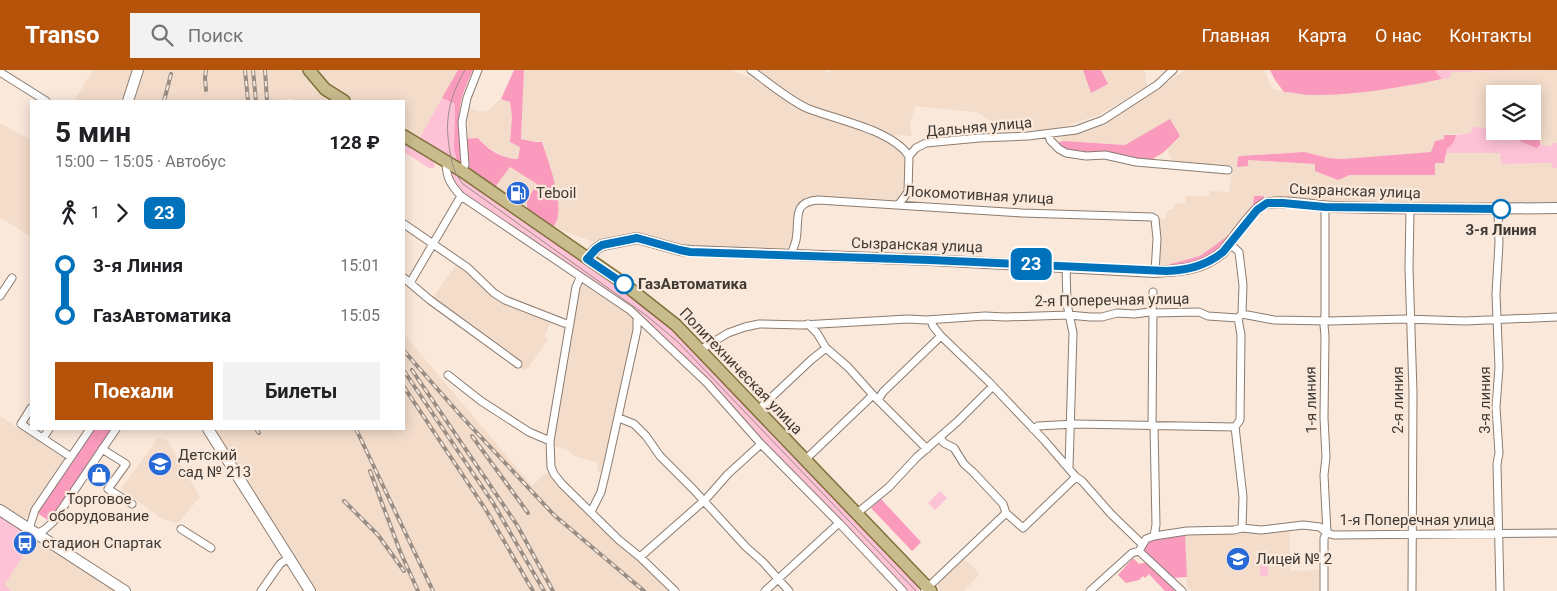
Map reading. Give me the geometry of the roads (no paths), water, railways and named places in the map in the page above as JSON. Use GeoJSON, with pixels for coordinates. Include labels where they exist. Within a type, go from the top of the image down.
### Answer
{"type":"FeatureCollection","features":[{"type":"Feature","properties":{"kind":"main road"},"geometry":{"type":"LineString","coordinates":[[309,70],[325,88],[340,100]]}},
{"type":"Feature","properties":{"kind":"main road","name":"Политехническая улица"},"geometry":{"type":"LineString","coordinates":[[405,137],[462,171],[656,308],[676,325],[928,590]]}},
{"type":"Feature","properties":{"kind":"street"},"geometry":{"type":"LineString","coordinates":[[128,100],[138,70]]}},
{"type":"Feature","properties":{"kind":"street"},"geometry":{"type":"LineString","coordinates":[[462,171],[465,165],[462,122],[467,98],[478,70]]}},
{"type":"Feature","properties":{"kind":"street"},"geometry":{"type":"LineString","coordinates":[[751,70],[807,109],[851,122],[901,145],[909,156],[908,192],[904,200],[899,204]]}},
{"type":"Feature","properties":{"kind":"street"},"geometry":{"type":"LineString","coordinates":[[1049,134],[1076,130],[1103,120],[1157,85],[1173,70]]}},
{"type":"Feature","properties":{"kind":"street"},"geometry":{"type":"LineString","coordinates":[[0,72],[44,100]]}},
{"type":"Feature","properties":{"kind":"street","name":"Дальняя улица"},"geometry":{"type":"LineString","coordinates":[[909,156],[916,148],[926,143],[1049,134],[1050,140],[1066,153],[1105,156],[1136,162],[1228,170]]}},
{"type":"Feature","properties":{"kind":"street"},"geometry":{"type":"LineString","coordinates":[[446,160],[446,176],[461,196],[630,310],[650,327],[707,383],[761,444],[903,591]]}},
{"type":"Feature","properties":{"kind":"street"},"geometry":{"type":"LineString","coordinates":[[410,283],[461,196]]}},
{"type":"Feature","properties":{"kind":"street","name":"Локомотивная улица"},"geometry":{"type":"LineString","coordinates":[[791,256],[796,242],[798,213],[802,204],[818,200],[1022,212],[1152,217],[1155,220],[1158,239],[1155,272]]}},
{"type":"Feature","properties":{"kind":"street","name":"Сызранская улица"},"geometry":{"type":"LineString","coordinates":[[587,259],[602,245],[637,238],[690,252],[1066,266],[1155,272],[1178,271],[1200,267],[1216,257],[1230,244],[1257,210],[1267,203],[1325,207],[1410,209],[1557,208]]}},
{"type":"Feature","properties":{"kind":"street","name":"1-я линия"},"geometry":{"type":"LineString","coordinates":[[1324,591],[1324,538],[1327,533],[1324,475],[1326,457],[1325,207]]}},
{"type":"Feature","properties":{"kind":"street","name":"2-я линия"},"geometry":{"type":"LineString","coordinates":[[1410,209],[1412,591]]}},
{"type":"Feature","properties":{"kind":"street","name":"3-я линия"},"geometry":{"type":"LineString","coordinates":[[1498,209],[1497,320],[1499,367],[1496,407],[1499,453],[1500,591]]}},
{"type":"Feature","properties":{"kind":"street"},"geometry":{"type":"LineString","coordinates":[[405,225],[468,268],[494,293],[505,300],[570,324]]}},
{"type":"Feature","properties":{"kind":"street"},"geometry":{"type":"LineString","coordinates":[[1230,244],[1240,252],[1243,285],[1240,316],[1240,420],[1235,427],[1243,497],[1242,528]]}},
{"type":"Feature","properties":{"kind":"street"},"geometry":{"type":"LineString","coordinates":[[1066,266],[1067,304],[1073,333],[1068,467]]}},
{"type":"Feature","properties":{"kind":"street"},"geometry":{"type":"LineString","coordinates":[[0,296],[12,278]]}},
{"type":"Feature","properties":{"kind":"street"},"geometry":{"type":"LineString","coordinates":[[580,278],[576,287],[550,440],[551,467],[554,474],[591,512],[675,591]]}},
{"type":"Feature","properties":{"kind":"street"},"geometry":{"type":"LineString","coordinates":[[405,279],[430,300],[518,364]]}},
{"type":"Feature","properties":{"kind":"street"},"geometry":{"type":"LineString","coordinates":[[1153,292],[1153,426],[1156,525],[1154,536]]}},
{"type":"Feature","properties":{"kind":"street","name":"2-я Поперечная улица"},"geometry":{"type":"LineString","coordinates":[[700,350],[728,333],[759,324],[931,320],[985,316],[1069,315],[1096,317],[1117,313],[1199,312],[1208,316],[1324,321],[1411,319],[1465,321],[1557,317]]}},
{"type":"Feature","properties":{"kind":"street"},"geometry":{"type":"LineString","coordinates":[[591,512],[600,492],[619,418],[637,330],[637,317]]}},
{"type":"Feature","properties":{"kind":"street"},"geometry":{"type":"LineString","coordinates":[[931,320],[940,336],[988,380],[992,387],[1076,477],[1082,481],[1182,591]]}},
{"type":"Feature","properties":{"kind":"street"},"geometry":{"type":"LineString","coordinates":[[808,324],[817,333],[826,348],[848,367],[875,397],[928,449]]}},
{"type":"Feature","properties":{"kind":"street"},"geometry":{"type":"LineString","coordinates":[[805,460],[883,392],[940,336]]}},
{"type":"Feature","properties":{"kind":"street"},"geometry":{"type":"LineString","coordinates":[[758,410],[826,348]]}},
{"type":"Feature","properties":{"kind":"street"},"geometry":{"type":"LineString","coordinates":[[448,375],[481,401],[529,432],[550,440]]}},
{"type":"Feature","properties":{"kind":"street"},"geometry":{"type":"LineString","coordinates":[[856,514],[889,487],[992,387]]}},
{"type":"Feature","properties":{"kind":"street"},"geometry":{"type":"LineString","coordinates":[[30,410],[21,424],[71,457]]}},
{"type":"Feature","properties":{"kind":"street"},"geometry":{"type":"LineString","coordinates":[[619,418],[634,424],[646,436],[660,456],[694,489],[703,501],[789,591]]}},
{"type":"Feature","properties":{"kind":"street"},"geometry":{"type":"LineString","coordinates":[[1033,429],[1038,426],[1070,424],[1235,427]]}},
{"type":"Feature","properties":{"kind":"street"},"geometry":{"type":"LineString","coordinates":[[43,438],[48,430]]}},
{"type":"Feature","properties":{"kind":"street"},"geometry":{"type":"LineString","coordinates":[[33,532],[35,510],[89,430]]}},
{"type":"Feature","properties":{"kind":"street"},"geometry":{"type":"LineString","coordinates":[[33,532],[44,530],[53,522],[115,430]]}},
{"type":"Feature","properties":{"kind":"street"},"geometry":{"type":"LineString","coordinates":[[209,430],[310,591]]}},
{"type":"Feature","properties":{"kind":"street"},"geometry":{"type":"LineString","coordinates":[[940,438],[944,443],[954,448],[964,464],[1003,504],[1006,513],[1023,528],[1076,477]]}},
{"type":"Feature","properties":{"kind":"street"},"geometry":{"type":"LineString","coordinates":[[640,557],[703,501],[728,474],[761,444]]}},
{"type":"Feature","properties":{"kind":"street"},"geometry":{"type":"LineString","coordinates":[[102,449],[126,464],[108,489],[132,504]]}},
{"type":"Feature","properties":{"kind":"street"},"geometry":{"type":"LineString","coordinates":[[0,510],[125,591]]}},
{"type":"Feature","properties":{"kind":"street"},"geometry":{"type":"LineString","coordinates":[[928,590],[1006,513]]}},
{"type":"Feature","properties":{"kind":"street"},"geometry":{"type":"LineString","coordinates":[[765,591],[839,523]]}},
{"type":"Feature","properties":{"kind":"street","name":"1-я Поперечная улица"},"geometry":{"type":"LineString","coordinates":[[1090,591],[1132,553],[1141,548],[1146,539],[1187,531],[1234,530],[1242,528],[1261,530],[1303,525],[1320,527],[1327,533],[1334,535],[1557,534]]}},
{"type":"Feature","properties":{"kind":"street"},"geometry":{"type":"LineString","coordinates":[[181,529],[211,548]]}},
{"type":"Feature","properties":{"kind":"street"},"geometry":{"type":"LineString","coordinates":[[261,591],[280,564],[290,557]]}},
{"type":"Feature","properties":{"kind":"tram line"},"geometry":{"type":"LineString","coordinates":[[465,70],[455,90],[448,119],[450,152],[453,165],[463,184],[647,316],[678,342],[916,591]]}},
{"type":"Feature","properties":{"kind":"railway"},"geometry":{"type":"LineString","coordinates":[[206,70],[206,90]]}},
{"type":"Feature","properties":{"kind":"railway"},"geometry":{"type":"LineString","coordinates":[[245,70],[248,100]]}},
{"type":"Feature","properties":{"kind":"railway"},"geometry":{"type":"LineString","coordinates":[[253,70],[256,100]]}},
{"type":"Feature","properties":{"kind":"railway"},"geometry":{"type":"LineString","coordinates":[[265,70],[267,100]]}},
{"type":"Feature","properties":{"kind":"railway"},"geometry":{"type":"LineString","coordinates":[[164,100],[171,74]]}},
{"type":"Feature","properties":{"kind":"railway"},"geometry":{"type":"LineString","coordinates":[[405,352],[463,418],[554,515],[644,591]]}},
{"type":"Feature","properties":{"kind":"railway"},"geometry":{"type":"LineString","coordinates":[[412,370],[517,525],[553,591]]}},
{"type":"Feature","properties":{"kind":"railway"},"geometry":{"type":"LineString","coordinates":[[405,372],[493,503],[544,591]]}},
{"type":"Feature","properties":{"kind":"railway"},"geometry":{"type":"LineString","coordinates":[[405,388],[486,510],[533,591]]}},
{"type":"Feature","properties":{"kind":"railway"},"geometry":{"type":"LineString","coordinates":[[356,430],[433,591]]}},
{"type":"Feature","properties":{"kind":"railway"},"geometry":{"type":"LineString","coordinates":[[472,436],[528,513]]}},
{"type":"Feature","properties":{"kind":"railway"},"geometry":{"type":"LineString","coordinates":[[370,471],[400,551],[418,591]]}},
{"type":"Feature","properties":{"kind":"railway"},"geometry":{"type":"LineString","coordinates":[[344,501],[378,535],[404,571]]}},
{"type":"Feature","properties":{"kind":"place","name":"Teboil"},"geometry":{"type":"Point","coordinates":[518,193]}},
{"type":"Feature","properties":{"kind":"place","name":"3-я Линия"},"geometry":{"type":"Point","coordinates":[1501,209]}},
{"type":"Feature","properties":{"kind":"place","name":"ГазАвтоматика"},"geometry":{"type":"Point","coordinates":[624,284]}},
{"type":"Feature","properties":{"kind":"place","name":"Детский сад № 213"},"geometry":{"type":"Point","coordinates":[160,464]}},
{"type":"Feature","properties":{"kind":"place","name":"Торговое оборудование"},"geometry":{"type":"Point","coordinates":[99,475]}},
{"type":"Feature","properties":{"kind":"place","name":"стадион Спартак"},"geometry":{"type":"Point","coordinates":[25,543]}},
{"type":"Feature","properties":{"kind":"place","name":"Лицей № 2"},"geometry":{"type":"Point","coordinates":[1238,559]}}]}
